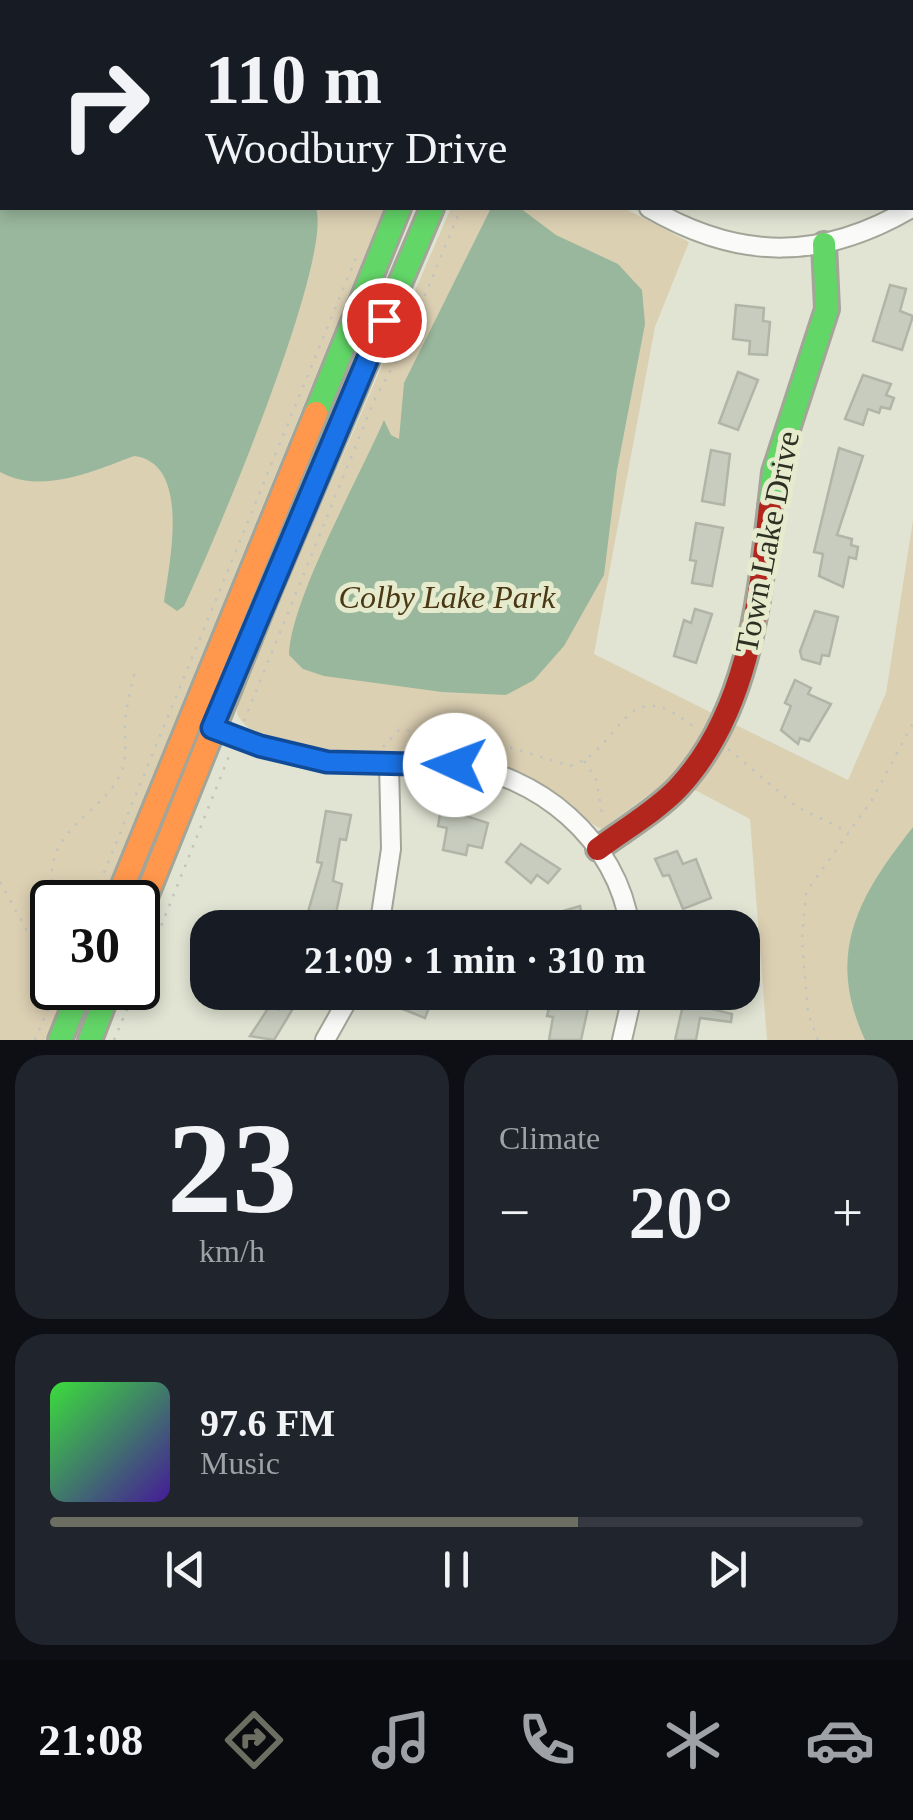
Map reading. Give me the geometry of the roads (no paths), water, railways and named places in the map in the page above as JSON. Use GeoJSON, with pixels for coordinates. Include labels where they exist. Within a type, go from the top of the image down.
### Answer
{"type":"FeatureCollection","features":[{"type":"Feature","properties":{"kind":"main road"},"geometry":{"type":"LineString","coordinates":[[125,880],[398,210]]}},
{"type":"Feature","properties":{"kind":"main road"},"geometry":{"type":"LineString","coordinates":[[152,880],[212,728],[431,210]]}},
{"type":"Feature","properties":{"kind":"main road","name":"Town Lake Drive"},"geometry":{"type":"LineString","coordinates":[[598,849],[677,789],[713,740],[733,695],[758,616],[774,472],[828,310],[824,244]]}},
{"type":"Feature","properties":{"kind":"main road"},"geometry":{"type":"LineString","coordinates":[[60,1040],[73,1010]]}},
{"type":"Feature","properties":{"kind":"main road"},"geometry":{"type":"LineString","coordinates":[[90,1040],[102,1010]]}},
{"type":"Feature","properties":{"kind":"street"},"geometry":{"type":"LineString","coordinates":[[676,215],[736,245],[769,249],[824,244],[870,230],[909,210]]}},
{"type":"Feature","properties":{"kind":"street"},"geometry":{"type":"LineString","coordinates":[[212,728],[315,760],[455,765],[515,781],[560,808],[598,849],[617,881],[625,910]]}},
{"type":"Feature","properties":{"kind":"street"},"geometry":{"type":"LineString","coordinates":[[382,910],[392,848],[389,764]]}},
{"type":"Feature","properties":{"kind":"street"},"geometry":{"type":"LineString","coordinates":[[326,1040],[342,1010]]}},
{"type":"Feature","properties":{"kind":"street"},"geometry":{"type":"LineString","coordinates":[[622,1040],[629,1010]]}},
{"type":"Feature","properties":{"kind":"park label","name":"Colby Lake Park"},"geometry":{"type":"Point","coordinates":[447,597]}}]}
